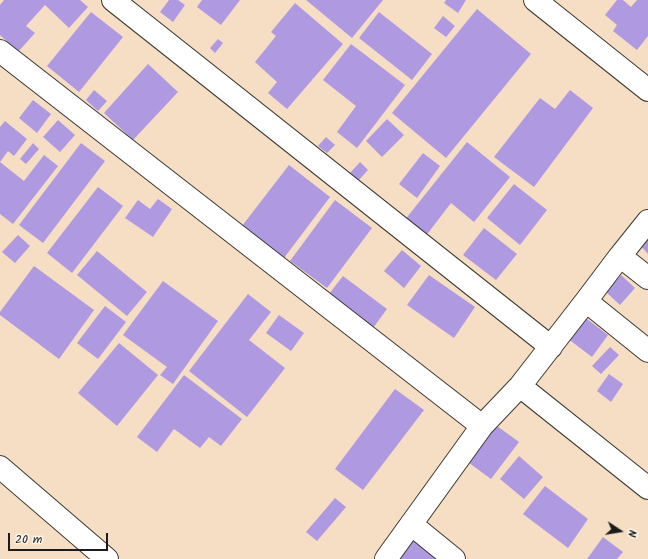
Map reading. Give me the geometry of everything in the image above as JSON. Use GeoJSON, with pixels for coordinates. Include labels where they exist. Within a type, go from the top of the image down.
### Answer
{"type":"FeatureCollection","features":[{"type":"Feature","properties":{"kind":"street"},"geometry":{"type":"LineString","coordinates":[[113,0],[551,347]]}},
{"type":"Feature","properties":{"kind":"street"},"geometry":{"type":"LineString","coordinates":[[535,0],[648,90]]}},
{"type":"Feature","properties":{"kind":"street"},"geometry":{"type":"LineString","coordinates":[[0,51],[482,426]]}},
{"type":"Feature","properties":{"kind":"street"},"geometry":{"type":"LineString","coordinates":[[386,559],[482,426],[520,386],[648,221]]}},
{"type":"Feature","properties":{"kind":"street"},"geometry":{"type":"LineString","coordinates":[[620,256],[648,278]]}},
{"type":"Feature","properties":{"kind":"street"},"geometry":{"type":"LineString","coordinates":[[586,301],[648,351]]}},
{"type":"Feature","properties":{"kind":"street"},"geometry":{"type":"LineString","coordinates":[[520,386],[648,488]]}},
{"type":"Feature","properties":{"kind":"street"},"geometry":{"type":"LineString","coordinates":[[0,467],[107,559]]}},
{"type":"Feature","properties":{"kind":"street"},"geometry":{"type":"LineString","coordinates":[[411,524],[454,559]]}},
{"type":"Feature","properties":{"kind":"building"},"geometry":{"type":"Polygon","coordinates":[[[4,0],[80,0],[88,7],[69,28],[45,5],[26,26],[35,33],[18,52],[0,35],[0,5],[4,0]]]}},
{"type":"Feature","properties":{"kind":"building"},"geometry":{"type":"Polygon","coordinates":[[[169,0],[178,0],[185,5],[173,22],[160,12],[169,0]]]}},
{"type":"Feature","properties":{"kind":"building"},"geometry":{"type":"Polygon","coordinates":[[[202,0],[240,0],[221,25],[197,7],[202,0]]]}},
{"type":"Feature","properties":{"kind":"building"},"geometry":{"type":"Polygon","coordinates":[[[306,0],[383,0],[352,38],[306,0]]]}},
{"type":"Feature","properties":{"kind":"building"},"geometry":{"type":"Polygon","coordinates":[[[446,0],[466,0],[458,13],[444,3],[446,0]]]}},
{"type":"Feature","properties":{"kind":"building"},"geometry":{"type":"Polygon","coordinates":[[[617,0],[623,0],[631,7],[637,0],[648,0],[648,36],[637,50],[613,31],[617,25],[605,15],[617,0]]]}},
{"type":"Feature","properties":{"kind":"building"},"geometry":{"type":"Polygon","coordinates":[[[295,3],[343,44],[287,109],[268,93],[277,82],[255,62],[276,36],[271,32],[295,3]]]}},
{"type":"Feature","properties":{"kind":"building"},"geometry":{"type":"Polygon","coordinates":[[[477,9],[531,54],[446,158],[392,113],[477,9]]]}},
{"type":"Feature","properties":{"kind":"building"},"geometry":{"type":"Polygon","coordinates":[[[91,12],[123,37],[79,92],[47,66],[91,12]]]}},
{"type":"Feature","properties":{"kind":"building"},"geometry":{"type":"Polygon","coordinates":[[[379,12],[432,54],[412,80],[359,38],[379,12]]]}},
{"type":"Feature","properties":{"kind":"building"},"geometry":{"type":"Polygon","coordinates":[[[443,16],[455,26],[446,37],[434,28],[443,16]]]}},
{"type":"Feature","properties":{"kind":"building"},"geometry":{"type":"Polygon","coordinates":[[[218,39],[223,43],[215,53],[210,48],[218,39]]]}},
{"type":"Feature","properties":{"kind":"building"},"geometry":{"type":"Polygon","coordinates":[[[351,44],[405,85],[357,148],[337,132],[356,106],[323,80],[351,44]]]}},
{"type":"Feature","properties":{"kind":"building"},"geometry":{"type":"Polygon","coordinates":[[[148,64],[178,92],[133,140],[104,113],[148,64]]]}},
{"type":"Feature","properties":{"kind":"building"},"geometry":{"type":"Polygon","coordinates":[[[94,90],[107,101],[98,111],[86,100],[94,90]]]}},
{"type":"Feature","properties":{"kind":"building"},"geometry":{"type":"Polygon","coordinates":[[[570,90],[593,108],[534,187],[494,157],[540,98],[555,109],[570,90]]]}},
{"type":"Feature","properties":{"kind":"building"},"geometry":{"type":"Polygon","coordinates":[[[33,100],[51,114],[37,133],[19,118],[33,100]]]}},
{"type":"Feature","properties":{"kind":"building"},"geometry":{"type":"Polygon","coordinates":[[[387,119],[404,135],[382,157],[366,141],[387,119]]]}},
{"type":"Feature","properties":{"kind":"building"},"geometry":{"type":"Polygon","coordinates":[[[58,120],[75,135],[60,152],[43,137],[58,120]]]}},
{"type":"Feature","properties":{"kind":"building"},"geometry":{"type":"Polygon","coordinates":[[[5,121],[27,139],[14,156],[8,151],[0,162],[0,127],[5,121]]]}},
{"type":"Feature","properties":{"kind":"building"},"geometry":{"type":"Polygon","coordinates":[[[326,137],[335,145],[327,153],[318,146],[326,137]]]}},
{"type":"Feature","properties":{"kind":"building"},"geometry":{"type":"Polygon","coordinates":[[[467,142],[510,177],[474,222],[451,203],[425,237],[404,221],[467,142]]]}},
{"type":"Feature","properties":{"kind":"building"},"geometry":{"type":"Polygon","coordinates":[[[33,143],[39,149],[26,164],[20,159],[33,143]]]}},
{"type":"Feature","properties":{"kind":"building"},"geometry":{"type":"Polygon","coordinates":[[[81,143],[105,161],[43,243],[19,225],[81,143]]]}},
{"type":"Feature","properties":{"kind":"building"},"geometry":{"type":"Polygon","coordinates":[[[423,153],[440,166],[417,198],[399,184],[423,153]]]}},
{"type":"Feature","properties":{"kind":"building"},"geometry":{"type":"Polygon","coordinates":[[[44,155],[58,166],[13,224],[0,214],[0,162],[24,181],[44,155]]]}},
{"type":"Feature","properties":{"kind":"building"},"geometry":{"type":"Polygon","coordinates":[[[360,162],[368,170],[358,181],[350,173],[360,162]]]}},
{"type":"Feature","properties":{"kind":"building"},"geometry":{"type":"Polygon","coordinates":[[[289,165],[330,197],[284,258],[242,226],[289,165]]]}},
{"type":"Feature","properties":{"kind":"building"},"geometry":{"type":"Polygon","coordinates":[[[514,184],[547,210],[520,245],[487,218],[514,184]]]}},
{"type":"Feature","properties":{"kind":"building"},"geometry":{"type":"Polygon","coordinates":[[[98,187],[123,206],[72,273],[47,253],[98,187]]]}},
{"type":"Feature","properties":{"kind":"building"},"geometry":{"type":"Polygon","coordinates":[[[158,199],[172,209],[153,237],[125,218],[138,200],[150,209],[158,199]]]}},
{"type":"Feature","properties":{"kind":"building"},"geometry":{"type":"Polygon","coordinates":[[[335,200],[372,228],[327,288],[290,261],[335,200]]]}},
{"type":"Feature","properties":{"kind":"building"},"geometry":{"type":"Polygon","coordinates":[[[484,228],[517,254],[496,280],[463,255],[484,228]]]}},
{"type":"Feature","properties":{"kind":"building"},"geometry":{"type":"Polygon","coordinates":[[[18,235],[30,246],[15,263],[2,252],[18,235]]]}},
{"type":"Feature","properties":{"kind":"building"},"geometry":{"type":"Polygon","coordinates":[[[648,236],[648,254],[639,244],[648,236]]]}},
{"type":"Feature","properties":{"kind":"building"},"geometry":{"type":"Polygon","coordinates":[[[402,250],[421,266],[404,288],[384,271],[402,250]]]}},
{"type":"Feature","properties":{"kind":"building"},"geometry":{"type":"Polygon","coordinates":[[[97,251],[147,292],[127,316],[77,275],[97,251]]]}},
{"type":"Feature","properties":{"kind":"building"},"geometry":{"type":"Polygon","coordinates":[[[34,266],[94,310],[59,359],[0,315],[0,312],[34,266]]]}},
{"type":"Feature","properties":{"kind":"building"},"geometry":{"type":"Polygon","coordinates":[[[429,275],[475,307],[454,338],[407,305],[429,275]]]}},
{"type":"Feature","properties":{"kind":"building"},"geometry":{"type":"Polygon","coordinates":[[[621,275],[635,288],[620,305],[606,292],[621,275]]]}},
{"type":"Feature","properties":{"kind":"building"},"geometry":{"type":"Polygon","coordinates":[[[343,276],[387,309],[373,328],[329,294],[343,276]]]}},
{"type":"Feature","properties":{"kind":"building"},"geometry":{"type":"Polygon","coordinates":[[[163,281],[218,321],[173,384],[160,375],[167,367],[123,335],[163,281]]]}},
{"type":"Feature","properties":{"kind":"building"},"geometry":{"type":"Polygon","coordinates":[[[248,294],[271,312],[249,340],[285,368],[247,417],[189,371],[248,294]]]}},
{"type":"Feature","properties":{"kind":"building"},"geometry":{"type":"Polygon","coordinates":[[[105,306],[126,322],[98,359],[77,343],[105,306]]]}},
{"type":"Feature","properties":{"kind":"building"},"geometry":{"type":"Polygon","coordinates":[[[579,313],[608,335],[592,357],[563,335],[579,313]]]}},
{"type":"Feature","properties":{"kind":"building"},"geometry":{"type":"Polygon","coordinates":[[[279,315],[304,333],[291,351],[266,333],[279,315]]]}},
{"type":"Feature","properties":{"kind":"building"},"geometry":{"type":"Polygon","coordinates":[[[119,343],[158,375],[117,426],[78,393],[119,343]]]}},
{"type":"Feature","properties":{"kind":"building"},"geometry":{"type":"Polygon","coordinates":[[[610,347],[619,355],[601,374],[592,366],[610,347]]]}},
{"type":"Feature","properties":{"kind":"building"},"geometry":{"type":"Polygon","coordinates":[[[609,374],[623,384],[611,402],[597,391],[609,374]]]}},
{"type":"Feature","properties":{"kind":"building"},"geometry":{"type":"Polygon","coordinates":[[[184,375],[242,419],[221,446],[209,437],[200,448],[174,429],[157,452],[137,437],[184,375]]]}},
{"type":"Feature","properties":{"kind":"building"},"geometry":{"type":"Polygon","coordinates":[[[395,389],[424,410],[363,490],[335,469],[395,389]]]}},
{"type":"Feature","properties":{"kind":"building"},"geometry":{"type":"Polygon","coordinates":[[[493,423],[519,442],[491,479],[465,460],[493,423]]]}},
{"type":"Feature","properties":{"kind":"building"},"geometry":{"type":"Polygon","coordinates":[[[519,456],[543,477],[524,499],[500,479],[519,456]]]}},
{"type":"Feature","properties":{"kind":"building"},"geometry":{"type":"Polygon","coordinates":[[[545,486],[588,519],[568,548],[523,514],[545,486]]]}},
{"type":"Feature","properties":{"kind":"building"},"geometry":{"type":"Polygon","coordinates":[[[335,498],[346,507],[317,541],[306,532],[335,498]]]}},
{"type":"Feature","properties":{"kind":"building"},"geometry":{"type":"Polygon","coordinates":[[[409,537],[438,559],[392,559],[409,537]]]}},
{"type":"Feature","properties":{"kind":"building"},"geometry":{"type":"Polygon","coordinates":[[[603,537],[623,552],[617,559],[587,559],[603,537]]]}}]}
